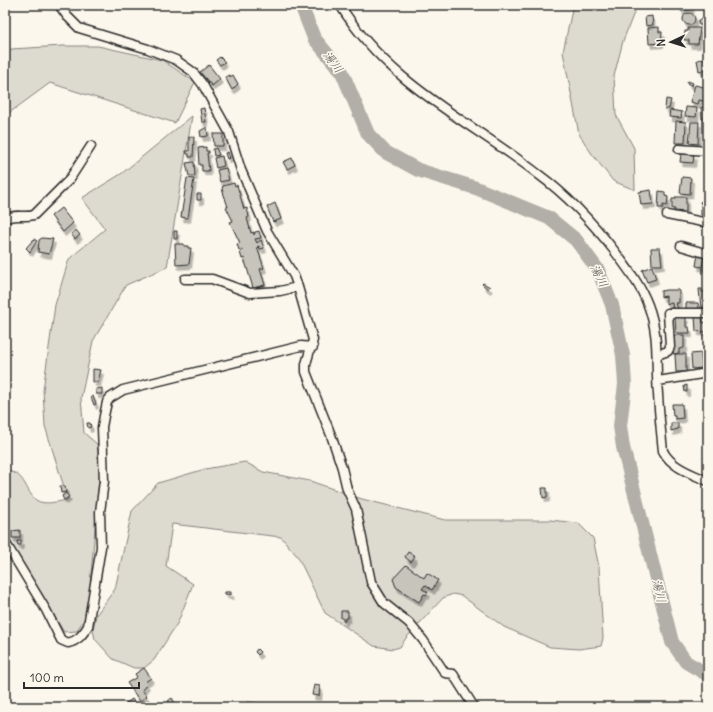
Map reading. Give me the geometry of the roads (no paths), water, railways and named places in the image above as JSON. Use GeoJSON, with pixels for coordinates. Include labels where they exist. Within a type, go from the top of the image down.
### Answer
{"type":"FeatureCollection","features":[{"type":"Feature","properties":{"kind":"street"},"geometry":{"type":"LineString","coordinates":[[59,5],[79,28],[148,49],[176,60],[198,78],[222,118],[229,132],[240,170],[267,231],[294,276],[298,286],[313,340],[306,364],[306,372],[331,435],[347,489],[356,509],[371,582],[384,603],[409,623],[423,640],[446,674],[453,674],[474,707]]}},
{"type":"Feature","properties":{"kind":"street"},"geometry":{"type":"LineString","coordinates":[[340,5],[377,55],[432,102],[539,174],[588,219],[633,276],[648,303],[657,340],[658,381],[663,451],[667,458],[673,463],[708,481]]}},
{"type":"Feature","properties":{"kind":"street"},"geometry":{"type":"LineString","coordinates":[[5,219],[9,216],[28,217],[34,215],[68,180],[91,146]]}},
{"type":"Feature","properties":{"kind":"street"},"geometry":{"type":"LineString","coordinates":[[678,149],[708,151]]}},
{"type":"Feature","properties":{"kind":"street"},"geometry":{"type":"LineString","coordinates":[[667,215],[708,222]]}},
{"type":"Feature","properties":{"kind":"street"},"geometry":{"type":"LineString","coordinates":[[681,246],[708,254]]}},
{"type":"Feature","properties":{"kind":"street"},"geometry":{"type":"LineString","coordinates":[[185,279],[212,279],[250,293],[280,291],[298,286]]}},
{"type":"Feature","properties":{"kind":"street"},"geometry":{"type":"LineString","coordinates":[[657,355],[668,351],[670,347],[668,314],[708,313]]}},
{"type":"Feature","properties":{"kind":"street"},"geometry":{"type":"LineString","coordinates":[[5,542],[46,610],[61,640],[68,643],[76,640],[83,634],[88,626],[102,548],[100,512],[104,481],[102,427],[107,402],[110,398],[123,390],[217,366],[301,346],[312,347]]}},
{"type":"Feature","properties":{"kind":"street"},"geometry":{"type":"LineString","coordinates":[[658,381],[708,374]]}},
{"type":"Feature","properties":{"kind":"waterway","name":"湯川"},"geometry":{"type":"LineString","coordinates":[[301,5],[314,38],[342,72],[368,134],[385,152],[418,170],[476,188],[549,218],[576,240],[598,270],[612,305],[623,355],[625,384],[620,426],[623,447],[672,642],[686,662],[708,675]]}}]}
